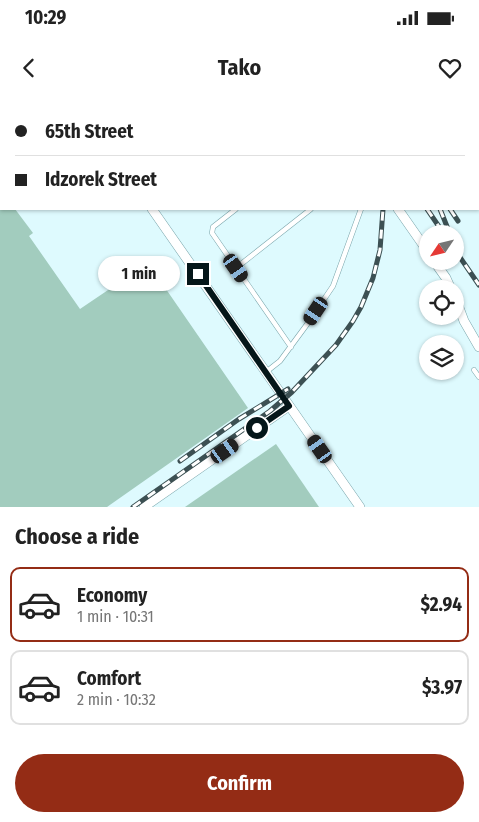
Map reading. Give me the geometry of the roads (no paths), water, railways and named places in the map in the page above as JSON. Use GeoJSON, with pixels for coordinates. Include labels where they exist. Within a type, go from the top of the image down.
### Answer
{"type":"FeatureCollection","features":[{"type":"Feature","properties":{"kind":"street"},"geometry":{"type":"LineString","coordinates":[[153,210],[360,507]]}},
{"type":"Feature","properties":{"kind":"street"},"geometry":{"type":"LineString","coordinates":[[399,210],[419,239]]}},
{"type":"Feature","properties":{"kind":"street"},"geometry":{"type":"LineString","coordinates":[[464,321],[479,347]]}},
{"type":"Feature","properties":{"kind":"street"},"geometry":{"type":"LineString","coordinates":[[144,507],[289,406]]}},
{"type":"Feature","properties":{"kind":"lane"},"geometry":{"type":"LineString","coordinates":[[235,210],[213,227],[212,233],[290,346]]}},
{"type":"Feature","properties":{"kind":"lane"},"geometry":{"type":"LineString","coordinates":[[236,268],[310,210]]}},
{"type":"Feature","properties":{"kind":"lane"},"geometry":{"type":"LineString","coordinates":[[266,372],[280,361],[333,286],[361,210]]}},
{"type":"Feature","properties":{"kind":"lane"},"geometry":{"type":"LineString","coordinates":[[474,370],[479,377]]}},
{"type":"Feature","properties":{"kind":"railway"},"geometry":{"type":"LineString","coordinates":[[133,507],[270,411],[292,392],[336,345],[361,307],[373,278],[380,250],[383,210]]}},
{"type":"Feature","properties":{"kind":"railway"},"geometry":{"type":"LineString","coordinates":[[428,210],[438,225]]}},
{"type":"Feature","properties":{"kind":"railway"},"geometry":{"type":"LineString","coordinates":[[440,210],[446,225]]}},
{"type":"Feature","properties":{"kind":"railway"},"geometry":{"type":"LineString","coordinates":[[451,210],[458,221]]}},
{"type":"Feature","properties":{"kind":"railway"},"geometry":{"type":"LineString","coordinates":[[464,263],[479,285]]}},
{"type":"Feature","properties":{"kind":"railway"},"geometry":{"type":"LineString","coordinates":[[180,461],[239,419],[288,389]]}}]}
